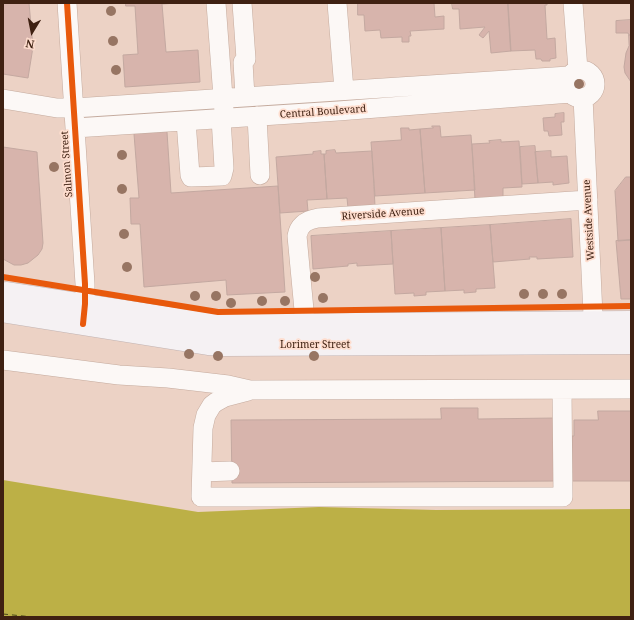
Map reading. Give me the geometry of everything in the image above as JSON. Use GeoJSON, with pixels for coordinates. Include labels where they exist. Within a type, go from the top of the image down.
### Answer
{"type":"FeatureCollection","features":[{"type":"Feature","properties":{"kind":"main road","name":"Lorimer Street"},"geometry":{"type":"LineString","coordinates":[[3,294],[7,293],[84,314]]}},
{"type":"Feature","properties":{"kind":"main road","name":"Lorimer Street"},"geometry":{"type":"LineString","coordinates":[[3,310],[7,312],[84,314],[216,325],[305,335],[594,333],[631,343]]}},
{"type":"Feature","properties":{"kind":"main road","name":"Lorimer Street"},"geometry":{"type":"LineString","coordinates":[[594,333],[631,322]]}},
{"type":"Feature","properties":{"kind":"street","name":"Salmon Street"},"geometry":{"type":"LineString","coordinates":[[67,3],[85,284],[84,314]]}},
{"type":"Feature","properties":{"kind":"street"},"geometry":{"type":"LineString","coordinates":[[186,121],[191,177],[222,176],[224,168],[222,118],[223,98],[216,3]]}},
{"type":"Feature","properties":{"kind":"street"},"geometry":{"type":"LineString","coordinates":[[242,3],[246,59],[243,62],[245,97]]}},
{"type":"Feature","properties":{"kind":"street"},"geometry":{"type":"LineString","coordinates":[[337,3],[341,54],[338,111]]}},
{"type":"Feature","properties":{"kind":"street","name":"Westside Avenue"},"geometry":{"type":"LineString","coordinates":[[573,3],[575,84],[588,200],[594,333]]}},
{"type":"Feature","properties":{"kind":"street","name":"Central Boulevard"},"geometry":{"type":"LineString","coordinates":[[3,99],[57,108],[74,108],[449,84],[575,84]]}},
{"type":"Feature","properties":{"kind":"street"},"geometry":{"type":"LineString","coordinates":[[449,84],[449,103]]}},
{"type":"Feature","properties":{"kind":"street","name":"Central Boulevard"},"geometry":{"type":"LineString","coordinates":[[75,128],[449,103],[575,84]]}},
{"type":"Feature","properties":{"kind":"street"},"geometry":{"type":"LineString","coordinates":[[256,116],[260,175]]}},
{"type":"Feature","properties":{"kind":"street","name":"Riverside Avenue"},"geometry":{"type":"LineString","coordinates":[[305,335],[297,236],[300,226],[311,219],[588,200]]}},
{"type":"Feature","properties":{"kind":"street"},"geometry":{"type":"LineString","coordinates":[[3,360],[119,375],[168,378],[228,385],[243,392]]}},
{"type":"Feature","properties":{"kind":"street"},"geometry":{"type":"LineString","coordinates":[[562,390],[563,497],[201,497],[203,428],[206,415],[212,405],[216,402],[243,392],[631,389]]}},
{"type":"Feature","properties":{"kind":"street"},"geometry":{"type":"LineString","coordinates":[[202,472],[230,471]]}},
{"type":"Feature","properties":{"kind":"shaded area"},"geometry":{"type":"Polygon","coordinates":[[[3,480],[198,512],[319,507],[436,510],[631,509],[631,617],[3,617],[3,480]]]}},
{"type":"Feature","properties":{"kind":"building"},"geometry":{"type":"Polygon","coordinates":[[[3,3],[29,3],[33,47],[28,78],[3,74],[3,3]]]}},
{"type":"Feature","properties":{"kind":"building"},"geometry":{"type":"Polygon","coordinates":[[[126,3],[178,3],[162,4],[166,52],[198,50],[200,82],[125,87],[123,55],[138,54],[135,6],[126,6],[126,3]]]}},
{"type":"Feature","properties":{"kind":"building"},"geometry":{"type":"Polygon","coordinates":[[[358,3],[434,3],[435,17],[444,16],[444,29],[410,31],[411,36],[409,36],[409,42],[402,42],[402,37],[381,38],[380,30],[365,31],[364,15],[358,15],[358,3]]]}},
{"type":"Feature","properties":{"kind":"building"},"geometry":{"type":"Polygon","coordinates":[[[452,3],[508,3],[511,51],[491,53],[489,31],[483,38],[479,35],[485,27],[460,29],[459,9],[453,9],[452,3]]]}},
{"type":"Feature","properties":{"kind":"building"},"geometry":{"type":"Polygon","coordinates":[[[508,3],[547,3],[547,5],[545,5],[547,39],[555,38],[556,58],[550,59],[550,61],[542,61],[541,59],[536,59],[535,50],[511,51],[508,3]]]}},
{"type":"Feature","properties":{"kind":"building"},"geometry":{"type":"Polygon","coordinates":[[[631,20],[631,35],[628,33],[616,33],[616,21],[631,20]]]}},
{"type":"Feature","properties":{"kind":"building"},"geometry":{"type":"Polygon","coordinates":[[[629,35],[631,35],[631,82],[625,73],[624,67],[626,53],[629,46],[629,35]]]}},
{"type":"Feature","properties":{"kind":"building"},"geometry":{"type":"Polygon","coordinates":[[[564,113],[564,122],[561,122],[562,135],[549,136],[548,131],[544,131],[543,118],[555,117],[555,114],[564,113]]]}},
{"type":"Feature","properties":{"kind":"building"},"geometry":{"type":"Polygon","coordinates":[[[432,126],[440,126],[441,137],[471,135],[475,190],[425,193],[420,129],[433,128],[432,126]]]}},
{"type":"Feature","properties":{"kind":"building"},"geometry":{"type":"Polygon","coordinates":[[[401,128],[409,128],[409,130],[420,129],[425,193],[375,196],[371,142],[401,140],[401,128]]]}},
{"type":"Feature","properties":{"kind":"building"},"geometry":{"type":"Polygon","coordinates":[[[167,132],[171,193],[278,186],[285,292],[227,295],[226,280],[144,287],[140,224],[131,224],[130,198],[139,198],[134,134],[167,132]]]}},
{"type":"Feature","properties":{"kind":"building"},"geometry":{"type":"Polygon","coordinates":[[[501,140],[501,142],[519,141],[522,187],[503,188],[503,198],[475,200],[472,144],[490,143],[489,141],[501,140]]]}},
{"type":"Feature","properties":{"kind":"building"},"geometry":{"type":"Polygon","coordinates":[[[535,146],[538,183],[522,184],[520,147],[535,146]]]}},
{"type":"Feature","properties":{"kind":"building"},"geometry":{"type":"Polygon","coordinates":[[[3,147],[37,152],[43,243],[42,249],[38,255],[28,263],[21,265],[14,265],[3,259],[3,147]]]}},
{"type":"Feature","properties":{"kind":"building"},"geometry":{"type":"Polygon","coordinates":[[[335,150],[336,153],[372,151],[375,206],[348,208],[347,198],[327,199],[324,154],[326,154],[326,151],[335,150]]]}},
{"type":"Feature","properties":{"kind":"building"},"geometry":{"type":"Polygon","coordinates":[[[321,151],[321,154],[324,154],[327,199],[307,200],[308,211],[280,213],[276,157],[313,154],[313,152],[321,151]]]}},
{"type":"Feature","properties":{"kind":"building"},"geometry":{"type":"Polygon","coordinates":[[[551,151],[551,157],[567,156],[569,183],[553,185],[553,182],[538,183],[535,152],[551,151]]]}},
{"type":"Feature","properties":{"kind":"building"},"geometry":{"type":"Polygon","coordinates":[[[626,177],[631,177],[631,240],[618,241],[615,191],[626,177]]]}},
{"type":"Feature","properties":{"kind":"building"},"geometry":{"type":"Polygon","coordinates":[[[571,219],[573,257],[537,259],[537,257],[529,257],[530,259],[493,262],[490,225],[571,219]]]}},
{"type":"Feature","properties":{"kind":"building"},"geometry":{"type":"Polygon","coordinates":[[[490,225],[495,288],[476,289],[476,292],[464,293],[464,290],[445,291],[441,228],[490,225]]]}},
{"type":"Feature","properties":{"kind":"building"},"geometry":{"type":"Polygon","coordinates":[[[441,228],[445,291],[426,292],[426,295],[414,296],[414,293],[395,294],[391,231],[441,228]]]}},
{"type":"Feature","properties":{"kind":"building"},"geometry":{"type":"Polygon","coordinates":[[[391,231],[393,264],[357,266],[357,263],[348,264],[348,266],[313,269],[311,236],[391,231]]]}},
{"type":"Feature","properties":{"kind":"building"},"geometry":{"type":"Polygon","coordinates":[[[631,240],[631,299],[621,299],[616,241],[631,240]]]}},
{"type":"Feature","properties":{"kind":"building"},"geometry":{"type":"Polygon","coordinates":[[[441,408],[478,408],[478,419],[556,418],[557,481],[232,483],[231,420],[441,419],[441,408]]]}},
{"type":"Feature","properties":{"kind":"building"},"geometry":{"type":"Polygon","coordinates":[[[598,411],[631,411],[631,481],[572,481],[572,436],[574,436],[574,420],[598,420],[598,411]]]}},
{"type":"Feature","properties":{"kind":"ferry route"},"geometry":{"type":"LineString","coordinates":[[3,614],[33,617]]}},
{"type":"Feature","properties":{"kind":"cycle path"},"geometry":{"type":"LineString","coordinates":[[67,3],[85,284],[83,324]]}},
{"type":"Feature","properties":{"kind":"cycle path"},"geometry":{"type":"LineString","coordinates":[[3,277],[218,312],[631,306]]}}]}
